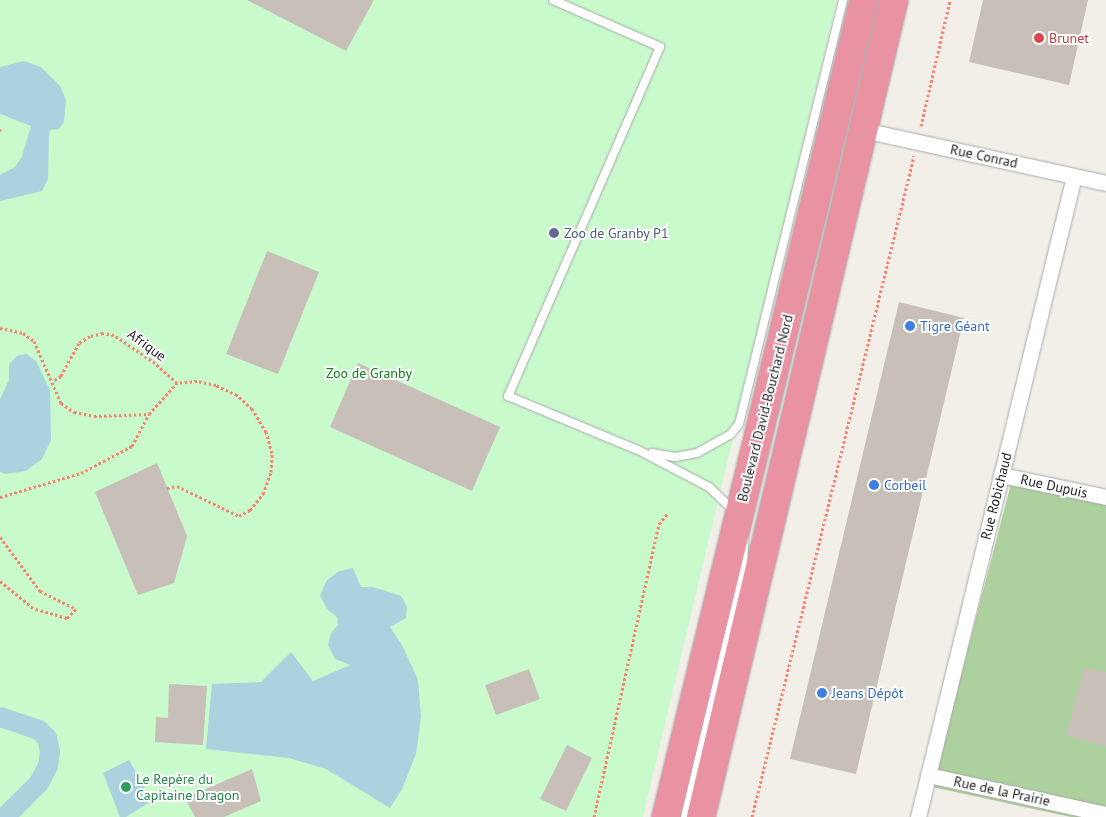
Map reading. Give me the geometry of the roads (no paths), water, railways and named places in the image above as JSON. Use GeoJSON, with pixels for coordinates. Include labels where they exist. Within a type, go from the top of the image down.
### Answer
{"type":"FeatureCollection","features":[{"type":"Feature","properties":{"kind":"highway","name":"Boulevard David-Bouchard Nord"},"geometry":{"type":"LineString","coordinates":[[666,817],[864,0]]}},
{"type":"Feature","properties":{"kind":"highway"},"geometry":{"type":"LineString","coordinates":[[700,817],[894,0]]}},
{"type":"Feature","properties":{"kind":"street","name":"Rue Conrad"},"geometry":{"type":"LineString","coordinates":[[863,130],[1106,182]]}},
{"type":"Feature","properties":{"kind":"street","name":"Rue Robichaud"},"geometry":{"type":"LineString","coordinates":[[918,817],[1074,176]]}},
{"type":"Feature","properties":{"kind":"street","name":"Rue Dupuis"},"geometry":{"type":"LineString","coordinates":[[1001,475],[1106,497]]}},
{"type":"Feature","properties":{"kind":"street","name":"Rue de la Prairie"},"geometry":{"type":"LineString","coordinates":[[928,775],[1106,814]]}},
{"type":"Feature","properties":{"kind":"lane"},"geometry":{"type":"LineString","coordinates":[[553,0],[660,47],[508,396],[640,451],[716,492],[738,519],[746,549],[743,571],[685,817]]}},
{"type":"Feature","properties":{"kind":"lane"},"geometry":{"type":"LineString","coordinates":[[640,451],[675,457],[697,453],[730,435],[739,424],[843,0]]}},
{"type":"Feature","properties":{"kind":"water"},"geometry":{"type":"Polygon","coordinates":[[[24,61],[41,67],[60,86],[66,100],[64,122],[59,129],[50,130],[48,179],[42,191],[0,201],[0,175],[15,167],[22,156],[31,126],[0,114],[0,67],[24,61]]]}},
{"type":"Feature","properties":{"kind":"water"},"geometry":{"type":"Polygon","coordinates":[[[26,354],[36,361],[50,390],[51,440],[42,459],[26,471],[5,474],[0,472],[0,399],[9,380],[9,364],[17,356],[26,354]]]}},
{"type":"Feature","properties":{"kind":"water"},"geometry":{"type":"Polygon","coordinates":[[[353,568],[361,587],[373,587],[401,596],[407,607],[406,618],[390,627],[402,645],[418,680],[421,717],[416,754],[402,789],[390,808],[326,769],[289,758],[206,749],[212,684],[261,682],[291,652],[313,681],[350,665],[335,659],[328,645],[331,633],[338,625],[337,617],[327,609],[320,596],[327,580],[339,571],[353,568]]]}},
{"type":"Feature","properties":{"kind":"water","name":"Le Repère du Capitaine Dragon"},"geometry":{"type":"Polygon","coordinates":[[[129,760],[152,801],[126,817],[120,817],[103,773],[129,760]]]}},
{"type":"Feature","properties":{"kind":"waterway"},"geometry":{"type":"LineString","coordinates":[[0,717],[39,730],[47,738],[50,752],[48,766],[39,783],[5,817]]}},
{"type":"Feature","properties":{"kind":"place","name":"Brunet"},"geometry":{"type":"Point","coordinates":[1039,38]}},
{"type":"Feature","properties":{"kind":"place","name":"Zoo de Granby P1"},"geometry":{"type":"Point","coordinates":[554,233]}},
{"type":"Feature","properties":{"kind":"place","name":"Tigre Géant"},"geometry":{"type":"Point","coordinates":[910,326]}},
{"type":"Feature","properties":{"kind":"place","name":"Corbeil"},"geometry":{"type":"Point","coordinates":[874,485]}},
{"type":"Feature","properties":{"kind":"place","name":"Jeans Dépôt"},"geometry":{"type":"Point","coordinates":[822,693]}},
{"type":"Feature","properties":{"kind":"place","name":"Le Repère du Capitaine Dragon"},"geometry":{"type":"Point","coordinates":[126,787]}},
{"type":"Feature","properties":{"kind":"park label","name":"Zoo de Granby"},"geometry":{"type":"Point","coordinates":[369,373]}}]}
